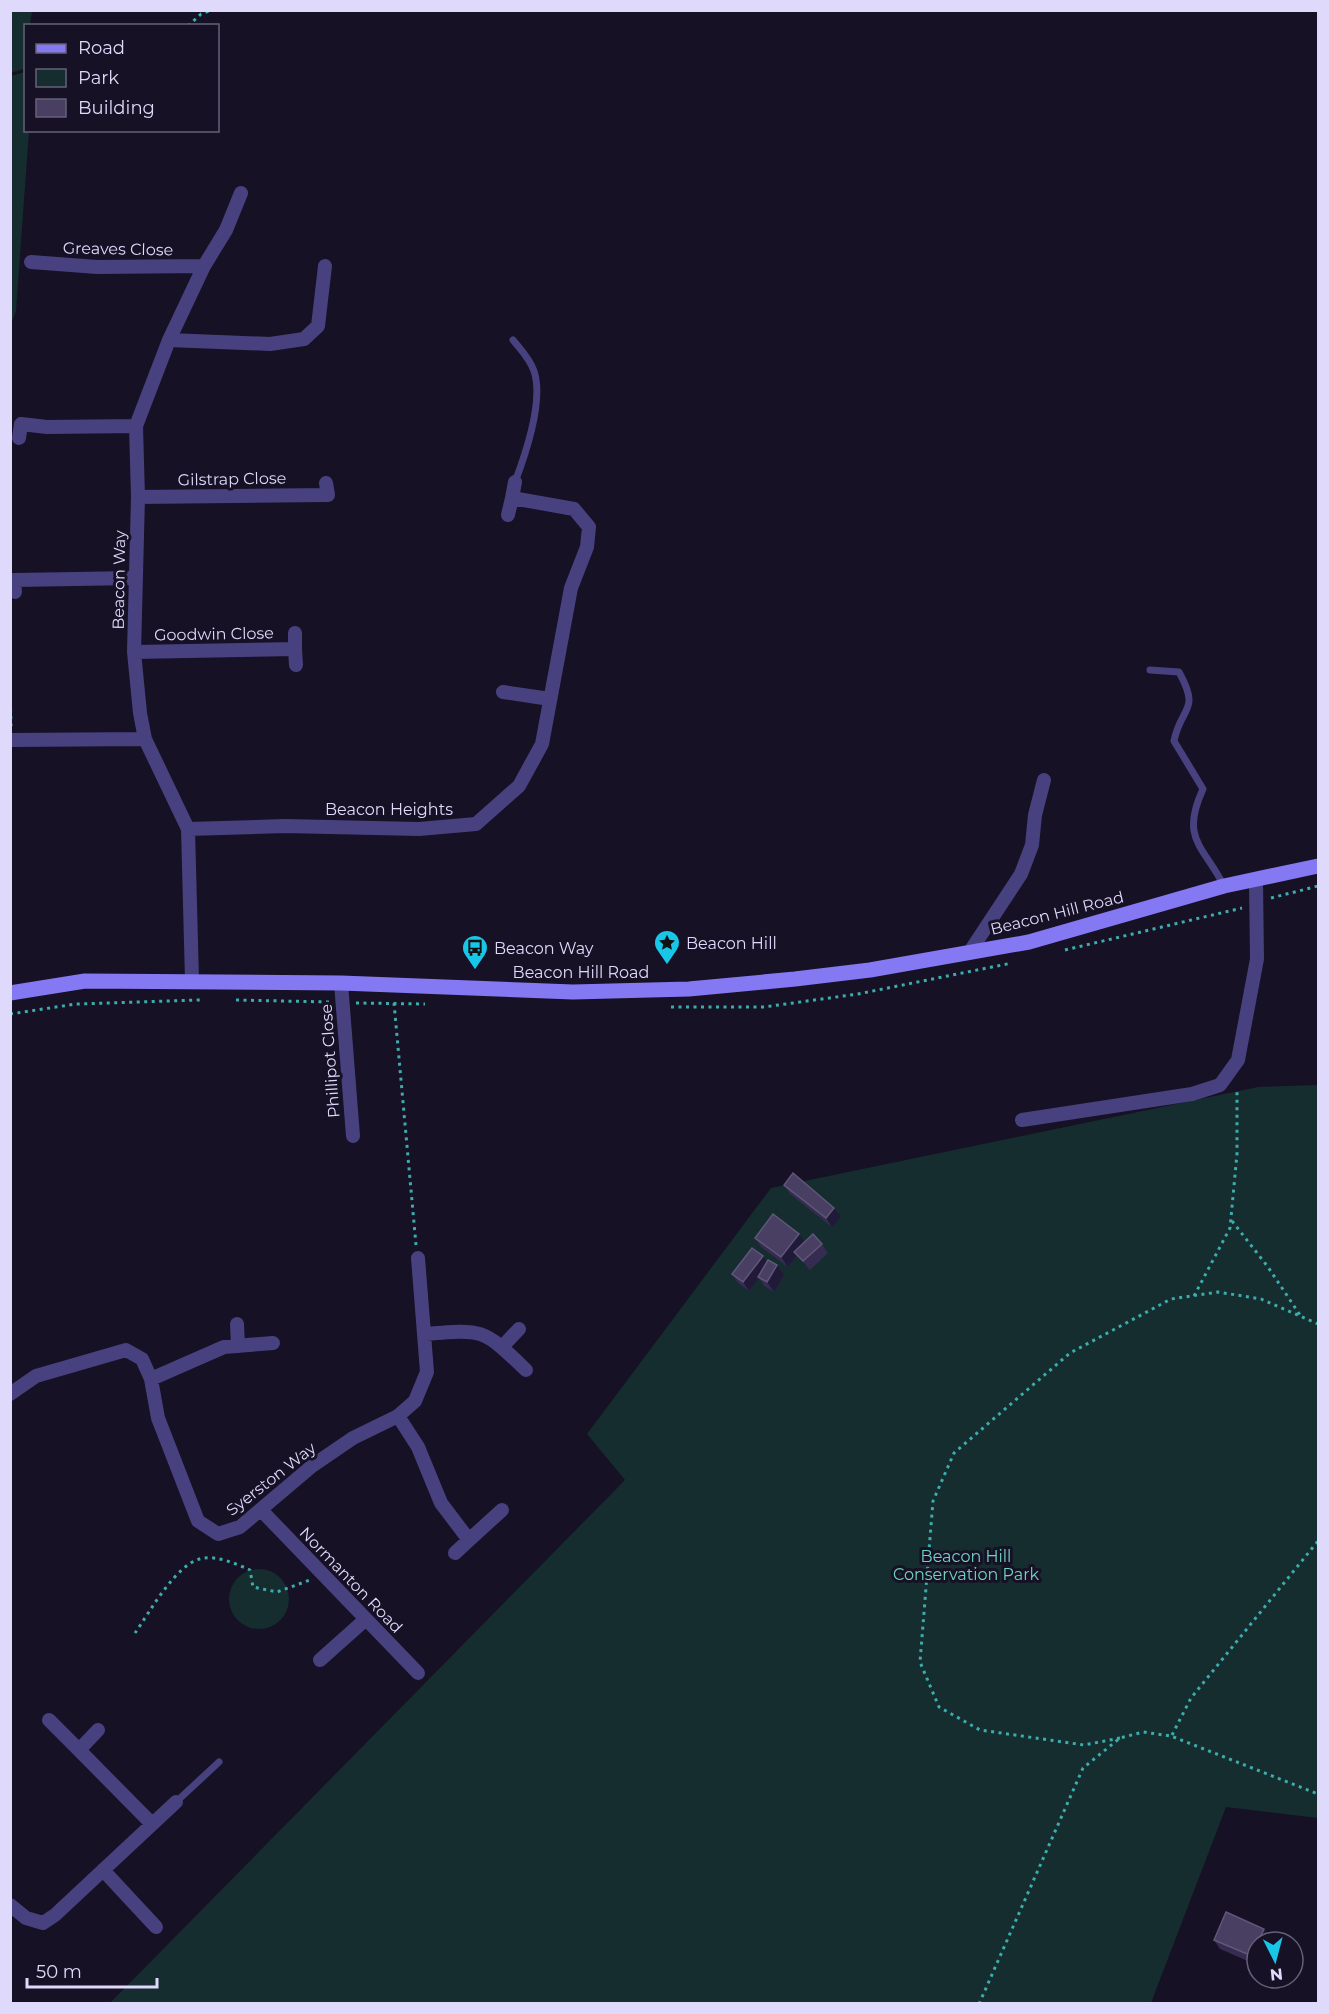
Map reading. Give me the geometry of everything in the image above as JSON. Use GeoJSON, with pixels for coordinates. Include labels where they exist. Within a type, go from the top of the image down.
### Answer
{"type":"FeatureCollection","features":[{"type":"Feature","properties":{"kind":"street","name":"Beacon Way"},"geometry":{"type":"LineString","coordinates":[[192,980],[188,829],[145,739],[134,652],[138,497],[136,426],[169,340],[204,266],[226,230],[241,192]]}},
{"type":"Feature","properties":{"kind":"street","name":"Greaves Close"},"geometry":{"type":"LineString","coordinates":[[31,262],[97,267],[204,266]]}},
{"type":"Feature","properties":{"kind":"street"},"geometry":{"type":"LineString","coordinates":[[169,340],[270,344],[304,339],[318,326],[326,266]]}},
{"type":"Feature","properties":{"kind":"street"},"geometry":{"type":"LineString","coordinates":[[19,438],[22,417],[47,427],[136,426]]}},
{"type":"Feature","properties":{"kind":"street"},"geometry":{"type":"LineString","coordinates":[[508,515],[515,482]]}},
{"type":"Feature","properties":{"kind":"street","name":"Gilstrap Close"},"geometry":{"type":"LineString","coordinates":[[138,497],[328,495]]}},
{"type":"Feature","properties":{"kind":"street","name":"Beacon Heights"},"geometry":{"type":"LineString","coordinates":[[188,829],[285,826],[419,829],[476,824],[519,786],[542,744],[572,588],[587,547],[589,527],[574,509],[512,498]]}},
{"type":"Feature","properties":{"kind":"street"},"geometry":{"type":"LineString","coordinates":[[14,580],[135,578]]}},
{"type":"Feature","properties":{"kind":"street","name":"Goodwin Close"},"geometry":{"type":"LineString","coordinates":[[295,633],[296,665]]}},
{"type":"Feature","properties":{"kind":"street","name":"Goodwin Close"},"geometry":{"type":"LineString","coordinates":[[134,652],[296,650]]}},
{"type":"Feature","properties":{"kind":"street"},"geometry":{"type":"LineString","coordinates":[[503,692],[550,699]]}},
{"type":"Feature","properties":{"kind":"street"},"geometry":{"type":"LineString","coordinates":[[11,740],[145,739]]}},
{"type":"Feature","properties":{"kind":"street"},"geometry":{"type":"LineString","coordinates":[[969,953],[1021,874],[1032,845],[1035,815],[1044,780]]}},
{"type":"Feature","properties":{"kind":"street","name":"Beacon Hill Road"},"geometry":{"type":"LineString","coordinates":[[10,993],[85,981],[192,980],[573,992],[689,989],[859,971],[1029,942],[1224,886],[1318,866]]}},
{"type":"Feature","properties":{"kind":"street"},"geometry":{"type":"LineString","coordinates":[[1022,1120],[1192,1094],[1220,1085],[1238,1060],[1257,959],[1256,881]]}},
{"type":"Feature","properties":{"kind":"street","name":"Phillipot Close"},"geometry":{"type":"LineString","coordinates":[[341,983],[353,1136]]}},
{"type":"Feature","properties":{"kind":"street","name":"Syerston Way"},"geometry":{"type":"LineString","coordinates":[[10,1394],[36,1376],[126,1350],[142,1359],[151,1379],[158,1418],[198,1521],[218,1534],[240,1527],[312,1466],[345,1443],[398,1416],[415,1401],[427,1372],[418,1258]]}},
{"type":"Feature","properties":{"kind":"street"},"geometry":{"type":"LineString","coordinates":[[237,1324],[238,1346]]}},
{"type":"Feature","properties":{"kind":"street"},"geometry":{"type":"LineString","coordinates":[[502,1347],[519,1329]]}},
{"type":"Feature","properties":{"kind":"street"},"geometry":{"type":"LineString","coordinates":[[425,1334],[472,1330],[493,1338],[526,1370]]}},
{"type":"Feature","properties":{"kind":"street"},"geometry":{"type":"LineString","coordinates":[[151,1379],[224,1347],[273,1343]]}},
{"type":"Feature","properties":{"kind":"street"},"geometry":{"type":"LineString","coordinates":[[398,1416],[418,1447],[441,1503],[469,1540]]}},
{"type":"Feature","properties":{"kind":"street","name":"Normanton Road"},"geometry":{"type":"LineString","coordinates":[[261,1510],[418,1673]]}},
{"type":"Feature","properties":{"kind":"street"},"geometry":{"type":"LineString","coordinates":[[455,1553],[501,1510]]}},
{"type":"Feature","properties":{"kind":"street"},"geometry":{"type":"LineString","coordinates":[[320,1660],[366,1618]]}},
{"type":"Feature","properties":{"kind":"street"},"geometry":{"type":"LineString","coordinates":[[49,1720],[152,1824]]}},
{"type":"Feature","properties":{"kind":"street"},"geometry":{"type":"LineString","coordinates":[[79,1750],[98,1730]]}},
{"type":"Feature","properties":{"kind":"street"},"geometry":{"type":"LineString","coordinates":[[10,1905],[26,1918],[43,1923],[55,1915],[176,1802]]}},
{"type":"Feature","properties":{"kind":"street"},"geometry":{"type":"LineString","coordinates":[[103,1870],[156,1927]]}},
{"type":"Feature","properties":{"kind":"lane"},"geometry":{"type":"LineString","coordinates":[[513,340],[532,366],[537,394],[525,452],[515,482]]}},
{"type":"Feature","properties":{"kind":"lane"},"geometry":{"type":"LineString","coordinates":[[1150,670],[1179,672],[1190,692],[1189,710],[1176,729],[1174,741],[1203,789],[1195,806],[1193,828],[1200,849],[1224,886]]}},
{"type":"Feature","properties":{"kind":"lane"},"geometry":{"type":"LineString","coordinates":[[176,1802],[219,1762]]}},
{"type":"Feature","properties":{"kind":"path"},"geometry":{"type":"LineString","coordinates":[[190,24],[201,14],[212,10]]}},
{"type":"Feature","properties":{"kind":"path"},"geometry":{"type":"LineString","coordinates":[[10,686],[11,740]]}},
{"type":"Feature","properties":{"kind":"path"},"geometry":{"type":"LineString","coordinates":[[393,986],[418,1258]]}},
{"type":"Feature","properties":{"kind":"path"},"geometry":{"type":"LineString","coordinates":[[1194,1296],[1230,1228],[1237,1154],[1238,1060]]}},
{"type":"Feature","properties":{"kind":"path"},"geometry":{"type":"LineString","coordinates":[[1231,1221],[1268,1267],[1301,1317]]}},
{"type":"Feature","properties":{"kind":"path"},"geometry":{"type":"LineString","coordinates":[[1318,1324],[1261,1299],[1218,1292],[1172,1299],[1070,1353],[954,1453],[933,1501],[920,1662],[939,1707],[980,1730],[1084,1745],[1143,1732],[1171,1736],[1318,1794]]}},
{"type":"Feature","properties":{"kind":"path"},"geometry":{"type":"LineString","coordinates":[[1171,1736],[1191,1698],[1318,1541]]}},
{"type":"Feature","properties":{"kind":"path"},"geometry":{"type":"LineString","coordinates":[[135,1633],[182,1568],[204,1558],[236,1563],[250,1570],[253,1587],[276,1592],[297,1587],[321,1573]]}},
{"type":"Feature","properties":{"kind":"path"},"geometry":{"type":"LineString","coordinates":[[979,2004],[1083,1768],[1120,1738]]}},
{"type":"Feature","properties":{"kind":"green space"},"geometry":{"type":"Polygon","coordinates":[[[10,11],[32,11],[30,24],[24,24],[24,69],[10,73],[10,11]]]}},
{"type":"Feature","properties":{"kind":"green space"},"geometry":{"type":"Polygon","coordinates":[[[24,72],[24,132],[29,132],[16,311],[11,324],[11,76],[24,72]]]}},
{"type":"Feature","properties":{"kind":"green space","name":"Beacon Hill Conservation Park"},"geometry":{"type":"Polygon","coordinates":[[[1318,1085],[1318,1818],[1226,1807],[1151,2003],[109,2004],[625,1480],[587,1434],[771,1188],[1258,1087],[1318,1085]]]}},
{"type":"Feature","properties":{"kind":"green space"},"geometry":{"type":"Polygon","coordinates":[[[259,1569],[280,1578],[289,1599],[280,1620],[259,1629],[238,1620],[229,1599],[238,1578],[259,1569]]]}},
{"type":"Feature","properties":{"kind":"building"},"geometry":{"type":"Polygon","coordinates":[[[793,1173],[834,1208],[826,1218],[784,1185],[793,1173]]]}},
{"type":"Feature","properties":{"kind":"building"},"geometry":{"type":"Polygon","coordinates":[[[773,1214],[799,1234],[781,1257],[755,1238],[773,1214]]]}},
{"type":"Feature","properties":{"kind":"building"},"geometry":{"type":"Polygon","coordinates":[[[813,1234],[822,1244],[803,1261],[794,1252],[813,1234]]]}},
{"type":"Feature","properties":{"kind":"building"},"geometry":{"type":"Polygon","coordinates":[[[752,1248],[763,1256],[743,1282],[732,1274],[752,1248]]]}},
{"type":"Feature","properties":{"kind":"building"},"geometry":{"type":"Polygon","coordinates":[[[768,1260],[777,1265],[767,1282],[758,1277],[768,1260]]]}},
{"type":"Feature","properties":{"kind":"building"},"geometry":{"type":"Polygon","coordinates":[[[1226,1912],[1264,1929],[1245,1930],[1245,1953],[1214,1940],[1226,1912]]]}},
{"type":"Feature","properties":{"kind":"place","name":"Beacon Hill"},"geometry":{"type":"Point","coordinates":[667,966]}},
{"type":"Feature","properties":{"kind":"place","name":"Beacon Way"},"geometry":{"type":"Point","coordinates":[475,971]}}]}
